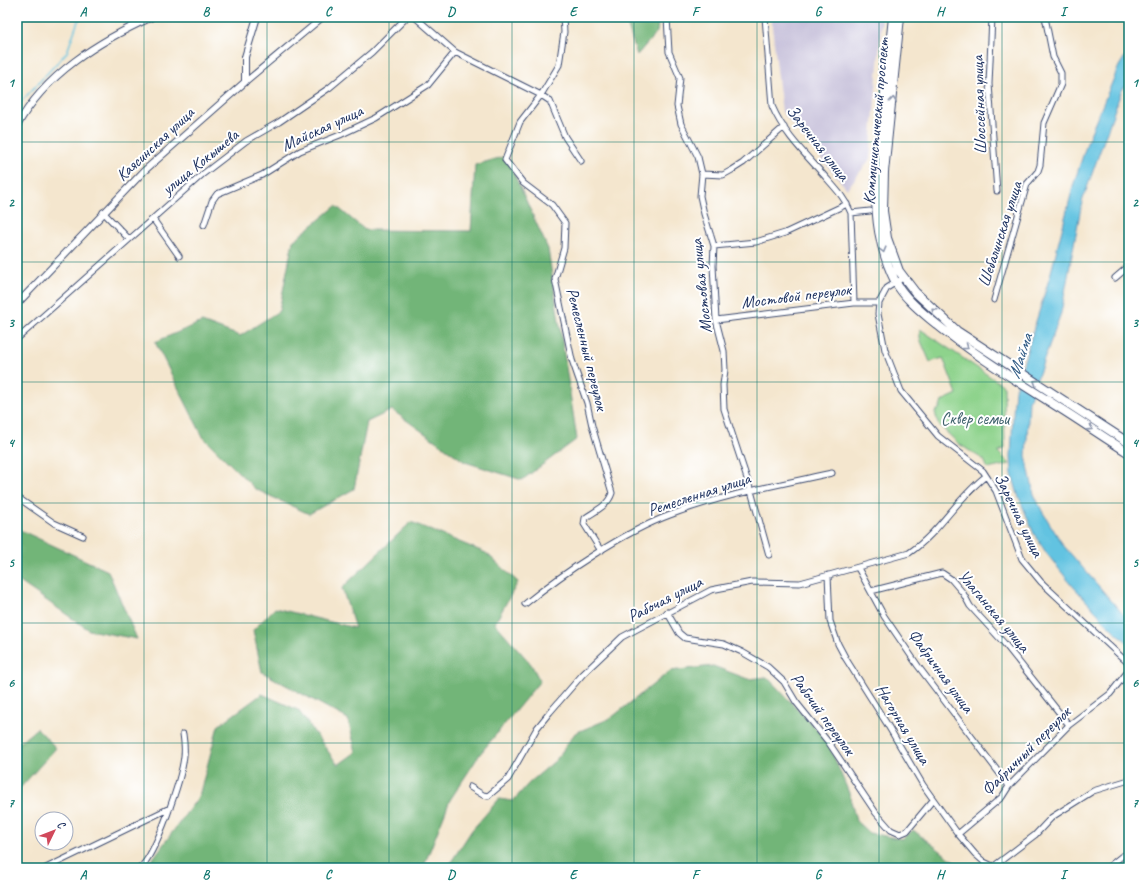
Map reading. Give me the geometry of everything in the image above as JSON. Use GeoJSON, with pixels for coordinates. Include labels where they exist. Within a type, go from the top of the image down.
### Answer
{"type":"FeatureCollection","features":[{"type":"Feature","properties":{"kind":"main road","name":"Коммунистический проспект"},"geometry":{"type":"LineString","coordinates":[[893,17],[876,180],[876,204],[881,242],[886,260],[900,280],[957,331],[1129,444]]}},
{"type":"Feature","properties":{"kind":"main road","name":"Коммунистический проспект"},"geometry":{"type":"LineString","coordinates":[[900,17],[884,172],[883,211],[892,254],[900,280],[908,298],[945,332],[1008,376],[1129,453]]}},
{"type":"Feature","properties":{"kind":"street"},"geometry":{"type":"LineString","coordinates":[[17,126],[37,95],[61,72],[76,60],[128,29],[152,17]]}},
{"type":"Feature","properties":{"kind":"street"},"geometry":{"type":"LineString","coordinates":[[244,82],[246,57],[257,17]]}},
{"type":"Feature","properties":{"kind":"street","name":"Каясинская улица"},"geometry":{"type":"LineString","coordinates":[[17,304],[103,212],[144,171],[244,82],[323,17]]}},
{"type":"Feature","properties":{"kind":"street","name":"улица Кокышева"},"geometry":{"type":"LineString","coordinates":[[17,339],[203,174],[246,141],[279,122],[329,88],[372,52],[407,17]]}},
{"type":"Feature","properties":{"kind":"street"},"geometry":{"type":"LineString","coordinates":[[415,17],[455,52],[514,83],[541,95],[550,101],[565,137],[581,161]]}},
{"type":"Feature","properties":{"kind":"street"},"geometry":{"type":"LineString","coordinates":[[541,95],[559,65],[564,32],[563,17]]}},
{"type":"Feature","properties":{"kind":"street","name":"Мостовая улица"},"geometry":{"type":"LineString","coordinates":[[667,17],[669,52],[680,78],[677,106],[681,124],[698,157],[702,174],[700,196],[714,246],[713,266],[716,320],[724,352],[724,409],[751,491],[769,555]]}},
{"type":"Feature","properties":{"kind":"street","name":"Заречная улица"},"geometry":{"type":"LineString","coordinates":[[765,17],[772,106],[784,127],[847,204],[851,213]]}},
{"type":"Feature","properties":{"kind":"street","name":"Шоссейная улица"},"geometry":{"type":"LineString","coordinates":[[992,17],[988,84],[997,192]]}},
{"type":"Feature","properties":{"kind":"street","name":"Шебалинская улица"},"geometry":{"type":"LineString","coordinates":[[994,300],[1027,184],[1038,171],[1040,165],[1044,123],[1061,84],[1061,73],[1053,58],[1045,17]]}},
{"type":"Feature","properties":{"kind":"street","name":"Майская улица"},"geometry":{"type":"LineString","coordinates":[[204,225],[212,201],[217,194],[262,175],[300,151],[340,135],[376,118],[428,84],[455,52]]}},
{"type":"Feature","properties":{"kind":"street","name":"Ремесленный переулок"},"geometry":{"type":"LineString","coordinates":[[541,95],[520,122],[505,160],[523,183],[552,205],[565,223],[564,248],[555,279],[572,360],[587,403],[612,493],[610,500],[584,518],[584,524],[601,551]]}},
{"type":"Feature","properties":{"kind":"street"},"geometry":{"type":"LineString","coordinates":[[702,174],[723,175],[743,163],[784,127]]}},
{"type":"Feature","properties":{"kind":"street"},"geometry":{"type":"LineString","coordinates":[[714,246],[756,242],[785,233],[847,204]]}},
{"type":"Feature","properties":{"kind":"street"},"geometry":{"type":"LineString","coordinates":[[854,303],[851,213],[870,210]]}},
{"type":"Feature","properties":{"kind":"street"},"geometry":{"type":"LineString","coordinates":[[103,212],[129,239]]}},
{"type":"Feature","properties":{"kind":"street"},"geometry":{"type":"LineString","coordinates":[[153,219],[180,256]]}},
{"type":"Feature","properties":{"kind":"street"},"geometry":{"type":"LineString","coordinates":[[1115,278],[1129,266]]}},
{"type":"Feature","properties":{"kind":"street"},"geometry":{"type":"LineString","coordinates":[[879,303],[887,288],[900,280]]}},
{"type":"Feature","properties":{"kind":"street","name":"Мостовой переулок"},"geometry":{"type":"LineString","coordinates":[[716,320],[854,303],[879,303]]}},
{"type":"Feature","properties":{"kind":"street","name":"Заречная улица"},"geometry":{"type":"LineString","coordinates":[[879,303],[878,314],[880,332],[901,391],[938,436],[972,462],[986,476],[996,490],[1022,560],[1041,582],[1129,664]]}},
{"type":"Feature","properties":{"kind":"street","name":"Ремесленная улица"},"geometry":{"type":"LineString","coordinates":[[525,604],[540,592],[601,551],[647,525],[669,515],[722,498],[832,472]]}},
{"type":"Feature","properties":{"kind":"street","name":"Рабочая улица"},"geometry":{"type":"LineString","coordinates":[[470,787],[488,796],[508,779],[537,728],[584,674],[622,637],[711,590],[752,582],[800,583],[909,553],[924,543],[972,486],[986,476]]}},
{"type":"Feature","properties":{"kind":"street"},"geometry":{"type":"LineString","coordinates":[[17,497],[54,523],[83,536]]}},
{"type":"Feature","properties":{"kind":"street","name":"Фабричная улица"},"geometry":{"type":"LineString","coordinates":[[858,568],[884,616],[918,666],[1009,786]]}},
{"type":"Feature","properties":{"kind":"street","name":"Улаганская улица"},"geometry":{"type":"LineString","coordinates":[[871,592],[942,573],[963,593],[970,606],[1004,642],[1069,725]]}},
{"type":"Feature","properties":{"kind":"street","name":"Нагорная улица"},"geometry":{"type":"LineString","coordinates":[[828,575],[830,621],[838,644],[933,800],[975,854],[984,862],[996,867]]}},
{"type":"Feature","properties":{"kind":"street","name":"Рабочий переулок"},"geometry":{"type":"LineString","coordinates":[[667,612],[679,633],[685,638],[724,644],[742,652],[768,667],[784,682],[796,702],[829,743],[876,813],[891,830],[900,834],[906,831],[933,800]]}},
{"type":"Feature","properties":{"kind":"street","name":"Фабричный переулок"},"geometry":{"type":"LineString","coordinates":[[958,834],[1002,797],[1009,786],[1069,725],[1110,694],[1129,670]]}},
{"type":"Feature","properties":{"kind":"street"},"geometry":{"type":"LineString","coordinates":[[140,868],[153,846],[176,791],[184,755],[183,734]]}},
{"type":"Feature","properties":{"kind":"street"},"geometry":{"type":"LineString","coordinates":[[996,867],[1035,835],[1052,817],[1093,792],[1129,780]]}},
{"type":"Feature","properties":{"kind":"street"},"geometry":{"type":"LineString","coordinates":[[46,868],[170,808]]}},
{"type":"Feature","properties":{"kind":"street"},"geometry":{"type":"LineString","coordinates":[[1107,868],[1122,856],[1129,854]]}},
{"type":"Feature","properties":{"kind":"shaded area"},"geometry":{"type":"Polygon","coordinates":[[[771,17],[882,17],[870,159],[847,189],[782,112],[771,17]]]}},
{"type":"Feature","properties":{"kind":"green space"},"geometry":{"type":"Polygon","coordinates":[[[625,17],[659,17],[657,32],[637,55],[625,17]]]}},
{"type":"Feature","properties":{"kind":"green space"},"geometry":{"type":"Polygon","coordinates":[[[506,156],[548,249],[577,439],[522,480],[465,462],[392,410],[367,422],[354,489],[309,514],[255,489],[203,437],[155,342],[202,322],[240,336],[279,311],[293,241],[336,206],[365,230],[471,231],[475,165],[506,156]]]}},
{"type":"Feature","properties":{"kind":"green space","name":"Сквер семьи"},"geometry":{"type":"Polygon","coordinates":[[[920,329],[1004,386],[1005,448],[998,452],[1010,464],[988,469],[984,460],[959,444],[938,424],[935,412],[940,408],[942,401],[957,394],[943,358],[930,362],[920,339],[920,329]]]}},
{"type":"Feature","properties":{"kind":"green space"},"geometry":{"type":"Polygon","coordinates":[[[411,522],[486,553],[518,582],[495,623],[531,664],[540,681],[480,754],[450,800],[423,868],[146,868],[199,796],[218,726],[262,694],[298,710],[338,765],[356,752],[348,719],[262,672],[253,630],[275,608],[355,628],[342,588],[411,522]]]}},
{"type":"Feature","properties":{"kind":"green space"},"geometry":{"type":"Polygon","coordinates":[[[20,530],[108,571],[137,639],[89,630],[17,580],[17,533],[20,530]]]}},
{"type":"Feature","properties":{"kind":"green space"},"geometry":{"type":"Polygon","coordinates":[[[713,666],[748,679],[767,677],[827,740],[849,793],[856,821],[869,833],[902,839],[913,830],[963,868],[451,868],[451,862],[472,830],[499,799],[513,801],[529,783],[556,760],[575,733],[611,718],[670,671],[713,666]]]}},
{"type":"Feature","properties":{"kind":"green space"},"geometry":{"type":"Polygon","coordinates":[[[37,728],[56,748],[21,787],[17,787],[17,745],[37,728]]]}},
{"type":"Feature","properties":{"kind":"water","name":"Майма"},"geometry":{"type":"Polygon","coordinates":[[[1129,50],[1129,80],[1121,92],[1082,202],[1061,313],[1029,401],[1026,456],[1034,494],[1042,511],[1063,545],[1129,621],[1129,644],[1108,625],[1071,584],[1047,554],[1034,534],[1018,495],[1012,474],[1011,457],[1015,390],[1050,276],[1074,183],[1089,137],[1119,66],[1129,50]]]}},
{"type":"Feature","properties":{"kind":"waterway"},"geometry":{"type":"LineString","coordinates":[[17,109],[20,103],[67,52],[78,21],[83,17]]}}]}
